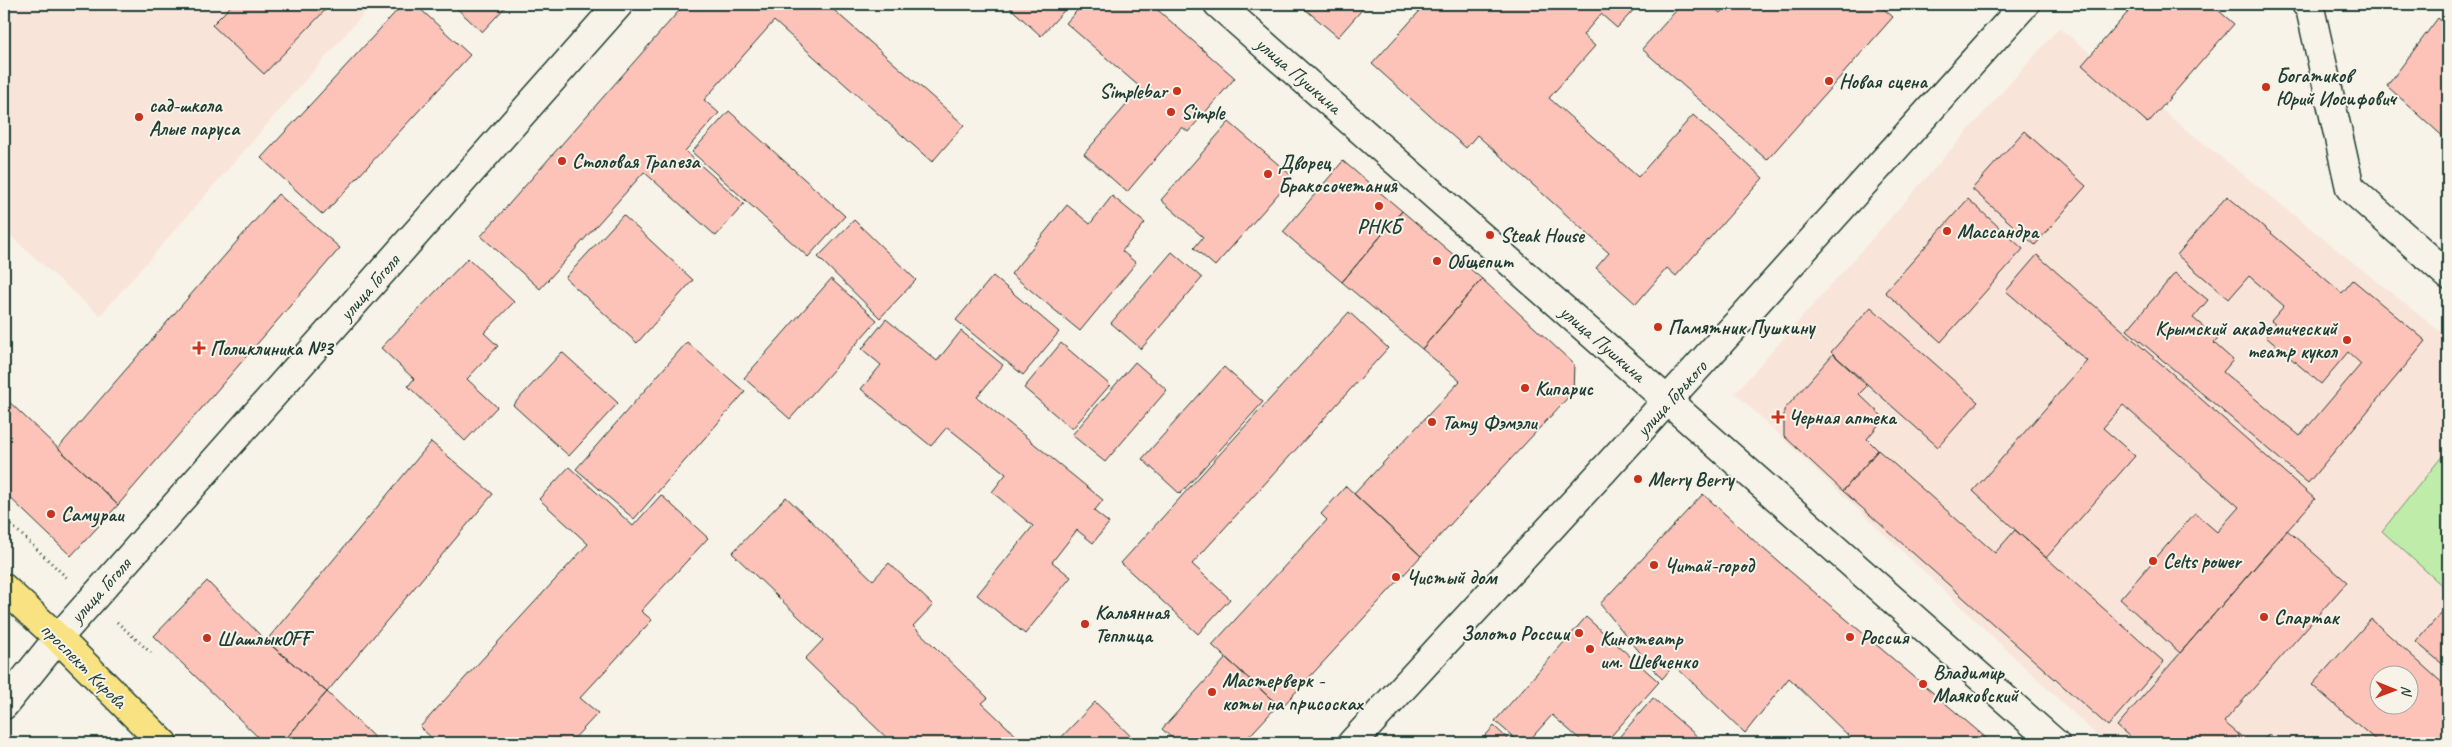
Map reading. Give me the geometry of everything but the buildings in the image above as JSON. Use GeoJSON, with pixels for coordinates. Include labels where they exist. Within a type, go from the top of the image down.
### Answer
{"type":"FeatureCollection","features":[{"type":"Feature","properties":{"kind":"main road","name":"проспект Кирова"},"geometry":{"type":"LineString","coordinates":[[4,588],[58,638],[163,743]]}},
{"type":"Feature","properties":{"kind":"street","name":"улица Гоголя"},"geometry":{"type":"LineString","coordinates":[[4,705],[58,638],[619,4]]}},
{"type":"Feature","properties":{"kind":"street","name":"улица Пушкина"},"geometry":{"type":"LineString","coordinates":[[1218,4],[2055,743]]}},
{"type":"Feature","properties":{"kind":"street","name":"улица Горького"},"geometry":{"type":"LineString","coordinates":[[1352,743],[1669,401],[2026,4]]}},
{"type":"Feature","properties":{"kind":"street"},"geometry":{"type":"LineString","coordinates":[[2306,4],[2310,8],[2350,188],[2448,275]]}},
{"type":"Feature","properties":{"kind":"path"},"geometry":{"type":"LineString","coordinates":[[4,518],[73,583]]}},
{"type":"Feature","properties":{"kind":"path"},"geometry":{"type":"LineString","coordinates":[[111,616],[151,653]]}},
{"type":"Feature","properties":{"kind":"path"},"geometry":{"type":"LineString","coordinates":[[32,743],[59,743]]}},
{"type":"Feature","properties":{"kind":"shaded area","name":"сад-школа Алые паруса"},"geometry":{"type":"Polygon","coordinates":[[[4,4],[372,4],[100,316],[4,230],[4,4]]]}},
{"type":"Feature","properties":{"kind":"shaded area"},"geometry":{"type":"Polygon","coordinates":[[[2059,28],[2448,338],[2448,743],[2105,743],[1735,393],[2059,28]]]}},
{"type":"Feature","properties":{"kind":"green space"},"geometry":{"type":"Polygon","coordinates":[[[2448,449],[2448,591],[2382,531],[2448,449]]]}},
{"type":"Feature","properties":{"kind":"place","name":"Новая сцена"},"geometry":{"type":"Point","coordinates":[1829,81]}},
{"type":"Feature","properties":{"kind":"place","name":"Богатиков Юрий Иосифович"},"geometry":{"type":"Point","coordinates":[2266,87]}},
{"type":"Feature","properties":{"kind":"place","name":"Simplebar"},"geometry":{"type":"Point","coordinates":[1177,91]}},
{"type":"Feature","properties":{"kind":"place","name":"Simple"},"geometry":{"type":"Point","coordinates":[1171,112]}},
{"type":"Feature","properties":{"kind":"place","name":"сад-школа Алые паруса"},"geometry":{"type":"Point","coordinates":[139,117]}},
{"type":"Feature","properties":{"kind":"place","name":"Столовая Трапеза"},"geometry":{"type":"Point","coordinates":[562,161]}},
{"type":"Feature","properties":{"kind":"place","name":"Дворец Бракосочетания"},"geometry":{"type":"Point","coordinates":[1268,174]}},
{"type":"Feature","properties":{"kind":"place","name":"РНКБ"},"geometry":{"type":"Point","coordinates":[1379,206]}},
{"type":"Feature","properties":{"kind":"place","name":"Массандра"},"geometry":{"type":"Point","coordinates":[1947,231]}},
{"type":"Feature","properties":{"kind":"place","name":"Steak House"},"geometry":{"type":"Point","coordinates":[1490,235]}},
{"type":"Feature","properties":{"kind":"place","name":"Общепит"},"geometry":{"type":"Point","coordinates":[1437,261]}},
{"type":"Feature","properties":{"kind":"place","name":"Памятник Пушкину"},"geometry":{"type":"Point","coordinates":[1658,327]}},
{"type":"Feature","properties":{"kind":"place","name":"Крымский академический театр кукол"},"geometry":{"type":"Point","coordinates":[2347,340]}},
{"type":"Feature","properties":{"kind":"place","name":"Поликлиника №3"},"geometry":{"type":"Point","coordinates":[199,348]}},
{"type":"Feature","properties":{"kind":"place","name":"Кипарис"},"geometry":{"type":"Point","coordinates":[1525,388]}},
{"type":"Feature","properties":{"kind":"place","name":"Черная аптека"},"geometry":{"type":"Point","coordinates":[1778,417]}},
{"type":"Feature","properties":{"kind":"place","name":"Тату Фэмэли"},"geometry":{"type":"Point","coordinates":[1432,422]}},
{"type":"Feature","properties":{"kind":"place","name":"Merry Berry"},"geometry":{"type":"Point","coordinates":[1638,479]}},
{"type":"Feature","properties":{"kind":"place","name":"Самураи"},"geometry":{"type":"Point","coordinates":[51,514]}},
{"type":"Feature","properties":{"kind":"place","name":"Celts power"},"geometry":{"type":"Point","coordinates":[2153,561]}},
{"type":"Feature","properties":{"kind":"place","name":"Читай-город"},"geometry":{"type":"Point","coordinates":[1654,565]}},
{"type":"Feature","properties":{"kind":"place","name":"Чистый дом"},"geometry":{"type":"Point","coordinates":[1396,577]}},
{"type":"Feature","properties":{"kind":"place","name":"Спартак"},"geometry":{"type":"Point","coordinates":[2264,617]}},
{"type":"Feature","properties":{"kind":"place","name":"Кальянная Теплица"},"geometry":{"type":"Point","coordinates":[1085,624]}},
{"type":"Feature","properties":{"kind":"place","name":"Золото России"},"geometry":{"type":"Point","coordinates":[1579,633]}},
{"type":"Feature","properties":{"kind":"place","name":"Россия"},"geometry":{"type":"Point","coordinates":[1850,637]}},
{"type":"Feature","properties":{"kind":"place","name":"ШашлыкOFF"},"geometry":{"type":"Point","coordinates":[207,638]}},
{"type":"Feature","properties":{"kind":"place","name":"Кинотеатр им. Шевченко"},"geometry":{"type":"Point","coordinates":[1590,649]}},
{"type":"Feature","properties":{"kind":"place","name":"Владимир Маяковский"},"geometry":{"type":"Point","coordinates":[1923,684]}},
{"type":"Feature","properties":{"kind":"place","name":"Мастерверк - коты на присосках"},"geometry":{"type":"Point","coordinates":[1212,692]}}]}
